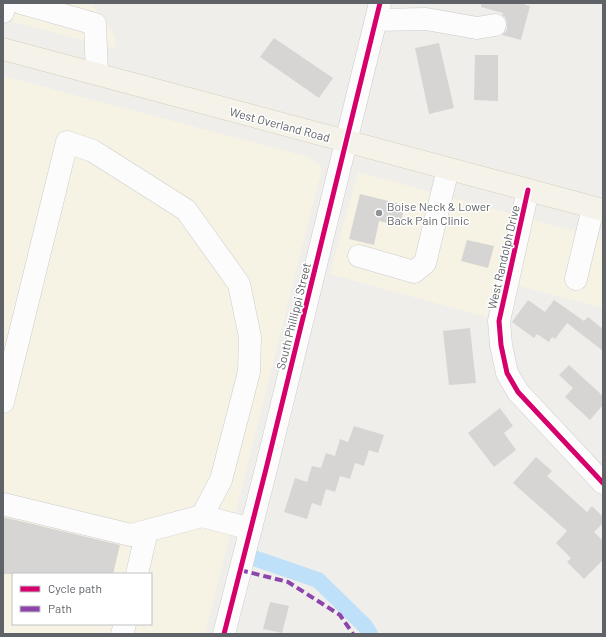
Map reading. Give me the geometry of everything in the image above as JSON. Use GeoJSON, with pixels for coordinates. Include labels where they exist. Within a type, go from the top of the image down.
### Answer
{"type":"FeatureCollection","features":[{"type":"Feature","properties":{"kind":"main road","name":"West Overland Road"},"geometry":{"type":"LineString","coordinates":[[3,49],[598,209]]}},
{"type":"Feature","properties":{"kind":"street"},"geometry":{"type":"LineString","coordinates":[[3,12],[6,3]]}},
{"type":"Feature","properties":{"kind":"street"},"geometry":{"type":"LineString","coordinates":[[21,3],[95,24],[97,74]]}},
{"type":"Feature","properties":{"kind":"street"},"geometry":{"type":"LineString","coordinates":[[378,11],[477,28],[495,25]]}},
{"type":"Feature","properties":{"kind":"street","name":"South Phillippi Street"},"geometry":{"type":"LineString","coordinates":[[224,634],[378,11]]}},
{"type":"Feature","properties":{"kind":"street"},"geometry":{"type":"LineString","coordinates":[[3,402],[67,142],[93,151],[186,210],[239,284],[250,337],[249,372],[221,480],[202,516]]}},
{"type":"Feature","properties":{"kind":"street"},"geometry":{"type":"LineString","coordinates":[[359,256],[414,272],[425,263],[448,169]]}},
{"type":"Feature","properties":{"kind":"street","name":"West Randolph Drive"},"geometry":{"type":"LineString","coordinates":[[528,190],[499,321],[501,345],[507,373],[518,392],[603,483]]}},
{"type":"Feature","properties":{"kind":"street"},"geometry":{"type":"LineString","coordinates":[[576,279],[598,209]]}},
{"type":"Feature","properties":{"kind":"street"},"geometry":{"type":"LineString","coordinates":[[3,504],[130,535],[202,516],[251,529]]}},
{"type":"Feature","properties":{"kind":"street"},"geometry":{"type":"LineString","coordinates":[[137,573],[148,531]]}},
{"type":"Feature","properties":{"kind":"shaded area"},"geometry":{"type":"Polygon","coordinates":[[[3,3],[91,3],[116,37],[115,49],[3,19],[3,3]]]}},
{"type":"Feature","properties":{"kind":"shaded area"},"geometry":{"type":"Polygon","coordinates":[[[3,76],[309,157],[322,168],[205,634],[3,634],[3,76]]]}},
{"type":"Feature","properties":{"kind":"shaded area"},"geometry":{"type":"Polygon","coordinates":[[[358,172],[603,239],[603,308],[498,280],[487,317],[330,274],[358,172]]]}},
{"type":"Feature","properties":{"kind":"building"},"geometry":{"type":"Polygon","coordinates":[[[481,3],[526,3],[525,5],[530,6],[521,40],[502,35],[507,30],[507,23],[505,17],[502,15],[503,13],[481,7],[481,3]]]}},
{"type":"Feature","properties":{"kind":"building"},"geometry":{"type":"Polygon","coordinates":[[[274,38],[333,78],[319,98],[260,57],[274,38]]]}},
{"type":"Feature","properties":{"kind":"building"},"geometry":{"type":"Polygon","coordinates":[[[439,43],[454,108],[429,114],[415,48],[439,43]]]}},
{"type":"Feature","properties":{"kind":"building"},"geometry":{"type":"Polygon","coordinates":[[[475,55],[498,55],[498,101],[474,100],[475,55]]]}},
{"type":"Feature","properties":{"kind":"building","name":"Boise Neck & Lower Back Pain Clinic"},"geometry":{"type":"Polygon","coordinates":[[[360,194],[405,205],[400,226],[379,221],[374,245],[349,239],[360,194]]]}},
{"type":"Feature","properties":{"kind":"building"},"geometry":{"type":"Polygon","coordinates":[[[467,240],[494,246],[488,268],[461,261],[467,240]]]}},
{"type":"Feature","properties":{"kind":"building"},"geometry":{"type":"Polygon","coordinates":[[[528,300],[545,312],[554,300],[584,321],[588,317],[603,329],[603,351],[567,323],[555,339],[552,337],[549,342],[537,334],[534,338],[512,322],[528,300]]]}},
{"type":"Feature","properties":{"kind":"building"},"geometry":{"type":"Polygon","coordinates":[[[470,328],[476,383],[449,385],[443,331],[470,328]]]}},
{"type":"Feature","properties":{"kind":"building"},"geometry":{"type":"Polygon","coordinates":[[[569,365],[603,396],[603,405],[590,420],[565,397],[573,388],[559,375],[569,365]]]}},
{"type":"Feature","properties":{"kind":"building"},"geometry":{"type":"Polygon","coordinates":[[[500,408],[513,426],[504,433],[516,450],[494,467],[468,433],[500,408]]]}},
{"type":"Feature","properties":{"kind":"building"},"geometry":{"type":"Polygon","coordinates":[[[354,426],[384,435],[378,453],[369,450],[364,466],[355,463],[350,479],[340,476],[335,492],[326,489],[321,506],[312,503],[307,519],[284,512],[295,478],[307,482],[312,466],[321,468],[326,453],[335,456],[340,439],[348,442],[354,426]]]}},
{"type":"Feature","properties":{"kind":"building"},"geometry":{"type":"Polygon","coordinates":[[[536,457],[552,471],[547,476],[587,512],[592,506],[603,517],[603,523],[594,532],[603,541],[603,560],[584,579],[567,562],[571,558],[556,543],[567,531],[513,483],[536,457]]]}},
{"type":"Feature","properties":{"kind":"building"},"geometry":{"type":"Polygon","coordinates":[[[3,517],[120,545],[113,573],[3,574],[3,517]]]}},
{"type":"Feature","properties":{"kind":"building"},"geometry":{"type":"Polygon","coordinates":[[[270,602],[289,606],[282,633],[263,629],[270,602]]]}},
{"type":"Feature","properties":{"kind":"waterway"},"geometry":{"type":"LineString","coordinates":[[254,558],[318,580],[365,626],[370,634]]}},
{"type":"Feature","properties":{"kind":"marked path"},"geometry":{"type":"LineString","coordinates":[[240,570],[288,582],[340,615],[353,634]]}},
{"type":"Feature","properties":{"kind":"cycle path"},"geometry":{"type":"LineString","coordinates":[[224,634],[380,3]]}},
{"type":"Feature","properties":{"kind":"cycle path"},"geometry":{"type":"LineString","coordinates":[[528,190],[499,321],[501,345],[507,373],[518,392],[603,483]]}},
{"type":"Feature","properties":{"kind":"place","name":"Boise Neck & Lower Back Pain Clinic"},"geometry":{"type":"Point","coordinates":[379,213]}}]}
